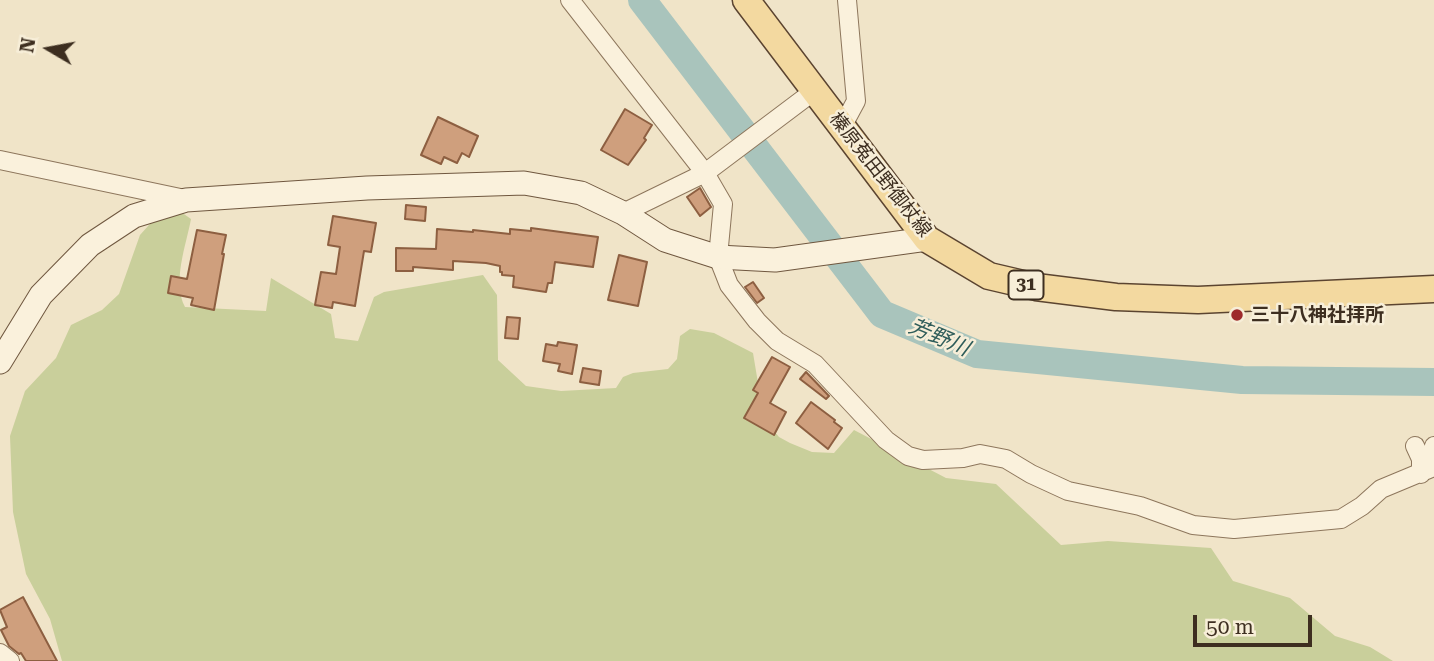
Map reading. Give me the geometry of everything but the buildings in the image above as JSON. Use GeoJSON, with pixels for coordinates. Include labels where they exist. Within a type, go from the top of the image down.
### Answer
{"type":"FeatureCollection","features":[{"type":"Feature","properties":{"kind":"main road","name":"榛原菟田野御杖線"},"geometry":{"type":"LineString","coordinates":[[746,0],[809,94],[842,127],[921,239],[989,276],[1036,287],[1116,297],[1199,300],[1434,289]]}},
{"type":"Feature","properties":{"kind":"street"},"geometry":{"type":"LineString","coordinates":[[570,0],[705,173],[723,204],[718,257],[729,285],[757,321],[777,341],[815,364],[886,440],[908,456],[923,460],[963,458],[980,454],[1006,458],[1068,491],[1140,506],[1193,525],[1234,529],[1341,519],[1362,506],[1381,489],[1429,469],[1434,446]]}},
{"type":"Feature","properties":{"kind":"street"},"geometry":{"type":"LineString","coordinates":[[842,127],[856,101],[847,0]]}},
{"type":"Feature","properties":{"kind":"street"},"geometry":{"type":"LineString","coordinates":[[623,213],[705,173],[809,94]]}},
{"type":"Feature","properties":{"kind":"street"},"geometry":{"type":"LineString","coordinates":[[0,160],[186,200]]}},
{"type":"Feature","properties":{"kind":"street"},"geometry":{"type":"LineString","coordinates":[[0,362],[41,295],[90,245],[134,216],[186,200],[367,188],[524,183],[581,193],[623,213],[665,240],[718,257],[775,260],[921,239]]}},
{"type":"Feature","properties":{"kind":"street"},"geometry":{"type":"LineString","coordinates":[[1415,446],[1421,459],[1421,474]]}},
{"type":"Feature","properties":{"kind":"street"},"geometry":{"type":"LineString","coordinates":[[0,653],[10,661]]}},
{"type":"Feature","properties":{"kind":"green space"},"geometry":{"type":"Polygon","coordinates":[[[181,212],[191,219],[180,275],[181,297],[185,307],[266,311],[271,278],[331,314],[335,338],[358,341],[374,297],[384,292],[483,275],[497,295],[498,360],[526,386],[561,391],[616,388],[623,377],[633,373],[668,369],[677,359],[680,336],[690,329],[714,333],[753,353],[764,419],[779,437],[790,443],[812,452],[834,453],[854,430],[946,478],[996,484],[1061,545],[1108,541],[1211,548],[1233,581],[1290,598],[1335,636],[1370,647],[1393,661],[62,661],[50,619],[26,574],[13,512],[10,436],[25,391],[56,358],[71,325],[102,310],[119,294],[140,235],[157,216],[181,212]]]}},
{"type":"Feature","properties":{"kind":"waterway","name":"芳野川"},"geometry":{"type":"LineString","coordinates":[[642,0],[882,314],[977,354],[1242,380],[1434,382]]}},
{"type":"Feature","properties":{"kind":"place","name":"三十八神社拝所"},"geometry":{"type":"Point","coordinates":[1237,315]}}]}
